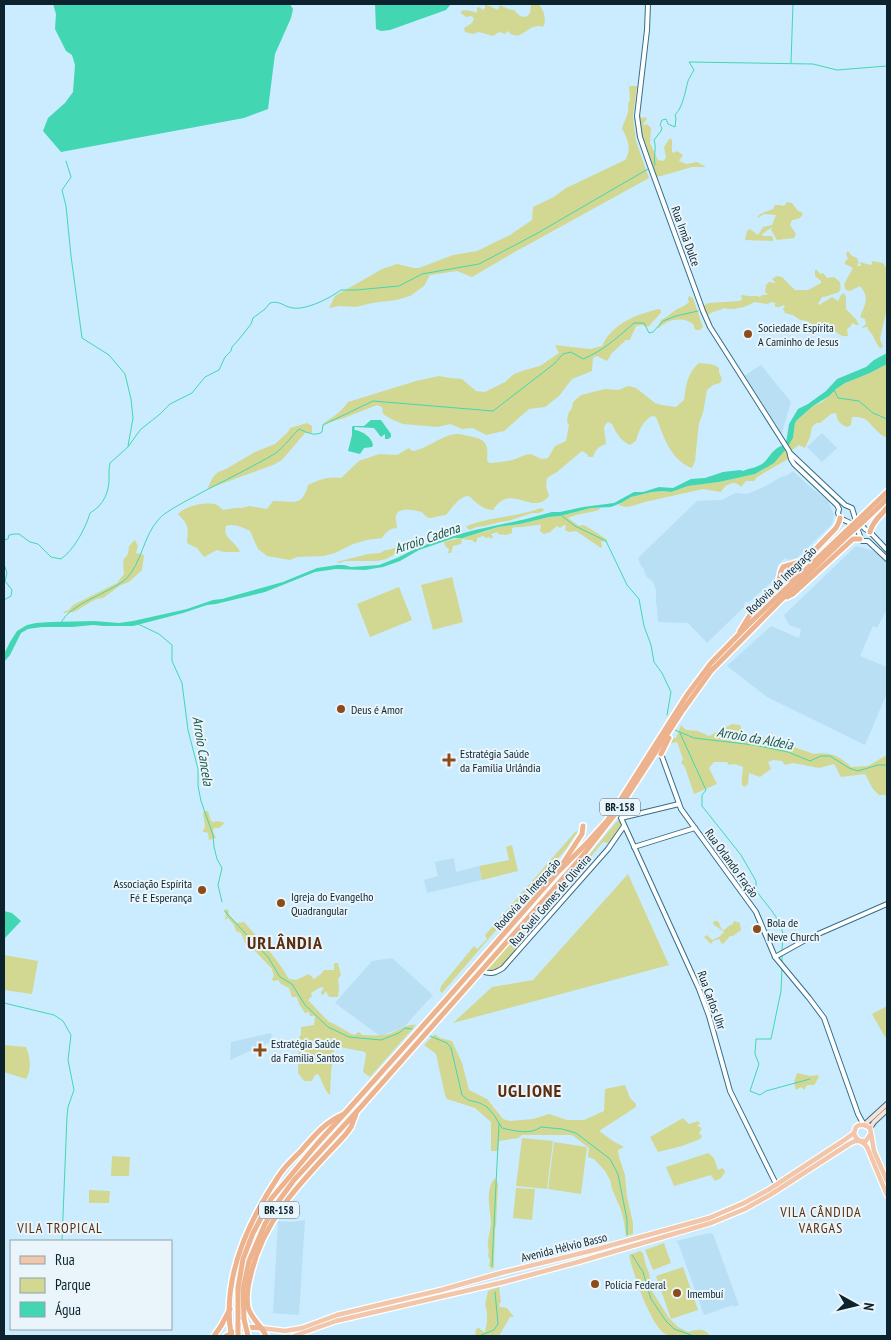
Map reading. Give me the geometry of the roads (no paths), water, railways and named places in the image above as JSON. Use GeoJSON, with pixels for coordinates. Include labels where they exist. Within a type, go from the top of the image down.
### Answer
{"type":"FeatureCollection","features":[{"type":"Feature","properties":{"kind":"highway","name":"Rodovia da Integração"},"geometry":{"type":"LineString","coordinates":[[863,519],[887,492]]}},
{"type":"Feature","properties":{"kind":"highway","name":"Rodovia da Integração"},"geometry":{"type":"LineString","coordinates":[[238,1336],[237,1300],[243,1259],[259,1221],[271,1199],[317,1144],[446,1001],[557,873],[606,821],[711,671],[798,578],[887,499]]}},
{"type":"Feature","properties":{"kind":"highway"},"geometry":{"type":"LineString","coordinates":[[869,531],[887,508]]}},
{"type":"Feature","properties":{"kind":"highway"},"geometry":{"type":"LineString","coordinates":[[720,654],[757,605],[778,585],[783,568],[809,556],[836,528],[840,518]]}},
{"type":"Feature","properties":{"kind":"highway","name":"Rodovia da Integração"},"geometry":{"type":"LineString","coordinates":[[248,1336],[244,1319],[243,1297],[248,1261],[264,1224],[294,1180],[580,859],[604,828],[656,750],[687,695],[720,654],[847,533]]}},
{"type":"Feature","properties":{"kind":"highway"},"geometry":{"type":"LineString","coordinates":[[757,605],[793,594],[853,539],[859,536]]}},
{"type":"Feature","properties":{"kind":"highway"},"geometry":{"type":"LineString","coordinates":[[781,574],[788,580],[798,578]]}},
{"type":"Feature","properties":{"kind":"highway"},"geometry":{"type":"LineString","coordinates":[[557,873],[582,834],[583,826]]}},
{"type":"Feature","properties":{"kind":"highway"},"geometry":{"type":"LineString","coordinates":[[530,904],[536,910]]}},
{"type":"Feature","properties":{"kind":"highway"},"geometry":{"type":"LineString","coordinates":[[446,1001],[450,1006]]}},
{"type":"Feature","properties":{"kind":"highway","name":"BR-158"},"geometry":{"type":"LineString","coordinates":[[266,1336],[250,1314],[248,1299],[252,1269],[264,1238],[283,1204],[346,1134],[357,1110]]}},
{"type":"Feature","properties":{"kind":"highway","name":"BR-158"},"geometry":{"type":"LineString","coordinates":[[229,1336],[232,1290],[238,1257],[262,1202],[279,1175],[315,1135],[331,1120],[346,1112]]}},
{"type":"Feature","properties":{"kind":"highway"},"geometry":{"type":"LineString","coordinates":[[214,1336],[230,1309]]}},
{"type":"Feature","properties":{"kind":"highway"},"geometry":{"type":"LineString","coordinates":[[229,1336],[246,1327],[261,1328]]}},
{"type":"Feature","properties":{"kind":"main road"},"geometry":{"type":"LineString","coordinates":[[864,1125],[887,1104]]}},
{"type":"Feature","properties":{"kind":"main road"},"geometry":{"type":"LineString","coordinates":[[887,1110],[870,1128],[874,1151],[886,1183],[887,1195]]}},
{"type":"Feature","properties":{"kind":"main road"},"geometry":{"type":"LineString","coordinates":[[870,1128],[859,1125],[854,1133],[856,1139],[867,1147],[886,1183]]}},
{"type":"Feature","properties":{"kind":"main road","name":"Avenida Hélvio Basso"},"geometry":{"type":"LineString","coordinates":[[261,1328],[290,1330],[302,1328],[337,1315],[441,1290],[709,1218],[778,1188],[854,1133]]}},
{"type":"Feature","properties":{"kind":"main road"},"geometry":{"type":"LineString","coordinates":[[860,1141],[866,1140],[870,1135]]}},
{"type":"Feature","properties":{"kind":"main road","name":"Avenida Hélvio Basso"},"geometry":{"type":"LineString","coordinates":[[294,1336],[336,1321],[504,1282],[712,1223],[744,1209],[849,1144],[860,1141]]}},
{"type":"Feature","properties":{"kind":"main road"},"geometry":{"type":"LineString","coordinates":[[576,1254],[580,1258],[578,1262]]}},
{"type":"Feature","properties":{"kind":"main road"},"geometry":{"type":"LineString","coordinates":[[501,1273],[499,1279],[504,1282]]}},
{"type":"Feature","properties":{"kind":"main road"},"geometry":{"type":"LineString","coordinates":[[276,1335],[279,1330]]}},
{"type":"Feature","properties":{"kind":"street","name":"Rua Irmã Dulce"},"geometry":{"type":"LineString","coordinates":[[648,4],[646,38],[636,116],[640,137],[703,312],[710,327],[790,452],[845,505],[852,508],[853,515],[887,550]]}},
{"type":"Feature","properties":{"kind":"street","name":"Rua Irmã Dulce"},"geometry":{"type":"LineString","coordinates":[[790,452],[791,459],[799,470],[839,509]]}},
{"type":"Feature","properties":{"kind":"street"},"geometry":{"type":"LineString","coordinates":[[799,470],[808,470]]}},
{"type":"Feature","properties":{"kind":"street"},"geometry":{"type":"LineString","coordinates":[[845,505],[839,509],[840,518],[851,522],[858,530],[862,540],[868,541],[887,559]]}},
{"type":"Feature","properties":{"kind":"street"},"geometry":{"type":"LineString","coordinates":[[847,520],[853,515]]}},
{"type":"Feature","properties":{"kind":"street"},"geometry":{"type":"LineString","coordinates":[[859,536],[862,530],[869,531],[871,537],[868,541]]}},
{"type":"Feature","properties":{"kind":"street","name":"Rua Orlando Fração"},"geometry":{"type":"LineString","coordinates":[[656,750],[679,804],[756,912],[775,957],[810,998],[824,1018],[858,1114],[864,1125]]}},
{"type":"Feature","properties":{"kind":"street","name":"Rua Carlos Uhr"},"geometry":{"type":"LineString","coordinates":[[679,804],[621,818],[702,997],[730,1091],[778,1188]]}},
{"type":"Feature","properties":{"kind":"street","name":"Rua Sueli Gomes de Oliveira"},"geometry":{"type":"LineString","coordinates":[[482,971],[488,974],[503,968],[608,849],[624,826]]}},
{"type":"Feature","properties":{"kind":"street"},"geometry":{"type":"LineString","coordinates":[[634,847],[695,828]]}},
{"type":"Feature","properties":{"kind":"street"},"geometry":{"type":"LineString","coordinates":[[775,957],[809,938],[887,904]]}},
{"type":"Feature","properties":{"kind":"street","name":"Rua Orlando Fração"},"geometry":{"type":"LineString","coordinates":[[856,1127],[858,1124],[858,1114]]}},
{"type":"Feature","properties":{"kind":"water"},"geometry":{"type":"Polygon","coordinates":[[[53,4],[290,4],[293,9],[275,54],[268,109],[244,118],[61,152],[43,131],[48,118],[65,103],[73,92],[75,65],[72,55],[66,51],[55,29],[56,14],[53,4]]]}},
{"type":"Feature","properties":{"kind":"water"},"geometry":{"type":"Polygon","coordinates":[[[375,4],[451,4],[446,10],[390,30],[381,31],[376,29],[375,4]]]}},
{"type":"Feature","properties":{"kind":"water","name":"Arroio Cadena"},"geometry":{"type":"Polygon","coordinates":[[[887,353],[887,364],[845,383],[797,420],[793,438],[787,448],[774,463],[755,474],[719,482],[688,486],[671,492],[652,492],[631,497],[611,507],[591,508],[560,516],[498,527],[462,538],[454,538],[419,550],[400,561],[383,567],[365,570],[336,569],[315,572],[265,592],[207,605],[133,626],[93,625],[28,629],[21,633],[10,655],[4,662],[4,654],[10,642],[17,631],[27,625],[51,622],[94,621],[119,623],[133,621],[187,609],[213,600],[283,582],[317,568],[337,565],[351,567],[379,565],[438,540],[475,530],[552,512],[614,503],[634,492],[643,492],[659,487],[673,488],[691,479],[705,478],[723,472],[743,471],[764,462],[778,447],[786,443],[789,424],[798,409],[826,391],[837,379],[866,367],[887,353]]]}},
{"type":"Feature","properties":{"kind":"water"},"geometry":{"type":"Polygon","coordinates":[[[371,420],[381,420],[391,434],[391,437],[385,439],[385,434],[381,437],[374,428],[355,427],[355,430],[369,437],[373,445],[372,447],[364,448],[360,454],[348,451],[352,427],[364,426],[371,420]]]}},
{"type":"Feature","properties":{"kind":"water"},"geometry":{"type":"Polygon","coordinates":[[[4,911],[12,913],[21,921],[4,939],[4,911]]]}},
{"type":"Feature","properties":{"kind":"waterway"},"geometry":{"type":"LineString","coordinates":[[791,63],[793,4]]}},
{"type":"Feature","properties":{"kind":"waterway"},"geometry":{"type":"LineString","coordinates":[[655,165],[654,140],[661,131],[660,125],[662,120],[666,119],[668,124],[675,127],[675,115],[682,104],[688,81],[694,70],[689,62],[813,64],[837,70],[887,66]]}},
{"type":"Feature","properties":{"kind":"waterway"},"geometry":{"type":"LineString","coordinates":[[66,161],[71,177],[62,190],[66,206],[82,338],[109,355],[125,374],[133,418],[128,446]]}},
{"type":"Feature","properties":{"kind":"waterway"},"geometry":{"type":"LineString","coordinates":[[4,540],[8,539],[9,535],[19,534],[30,542],[38,544],[51,557],[61,559],[66,555],[78,539],[90,513],[99,506],[105,497],[109,481],[110,463],[128,447],[140,430],[170,404],[192,393],[205,377],[219,370],[225,357],[251,324],[253,318],[270,303],[277,302],[293,308],[305,307],[325,300],[341,290],[399,286],[422,274],[479,264],[536,234],[648,169]]}},
{"type":"Feature","properties":{"kind":"waterway"},"geometry":{"type":"LineString","coordinates":[[61,623],[72,610],[126,579],[136,565],[149,533],[164,514],[275,453],[299,429],[311,434],[322,432],[323,425],[373,401],[493,411],[554,364],[563,354],[571,352],[583,359],[604,348],[634,323],[644,323],[649,333],[653,332],[663,321],[698,311]]}},
{"type":"Feature","properties":{"kind":"waterway","name":"Arroio Cadena"},"geometry":{"type":"LineString","coordinates":[[834,390],[838,398],[859,401],[873,413],[887,419]]}},
{"type":"Feature","properties":{"kind":"waterway"},"geometry":{"type":"LineString","coordinates":[[562,516],[575,526],[606,541],[627,585],[639,599],[654,662],[662,673],[671,692],[667,715]]}},
{"type":"Feature","properties":{"kind":"waterway"},"geometry":{"type":"LineString","coordinates":[[4,564],[7,573],[5,581],[12,590],[11,596],[4,600]]}},
{"type":"Feature","properties":{"kind":"waterway","name":"Arroio Cancela"},"geometry":{"type":"LineString","coordinates":[[138,624],[159,634],[172,645],[172,661],[182,683],[188,730],[198,769],[198,786],[201,801],[213,835],[217,859],[222,868],[218,885],[222,902]]}},
{"type":"Feature","properties":{"kind":"waterway","name":"Arroio da Aldeia"},"geometry":{"type":"LineString","coordinates":[[675,730],[694,738],[754,745],[788,752],[810,761],[821,756],[830,756],[849,768],[858,771],[878,765],[887,765]]}},
{"type":"Feature","properties":{"kind":"waterway"},"geometry":{"type":"LineString","coordinates":[[680,733],[706,790],[702,795],[702,806],[741,855],[756,881],[756,890],[779,922],[783,934],[782,950]]}},
{"type":"Feature","properties":{"kind":"waterway","name":"Arroio Cancela"},"geometry":{"type":"LineString","coordinates":[[225,911],[268,957],[280,977],[292,984],[305,1005],[328,1027],[349,1037],[381,1040],[399,1033],[405,1028],[412,1029]]}},
{"type":"Feature","properties":{"kind":"waterway"},"geometry":{"type":"LineString","coordinates":[[782,954],[782,963]]}},
{"type":"Feature","properties":{"kind":"waterway"},"geometry":{"type":"LineString","coordinates":[[782,967],[781,991],[771,1039],[756,1039],[755,1054],[759,1064],[750,1091],[760,1095],[766,1091],[810,1079]]}},
{"type":"Feature","properties":{"kind":"waterway"},"geometry":{"type":"LineString","coordinates":[[4,1003],[54,1015],[63,1021],[71,1035],[68,1060],[74,1090],[67,1116],[62,1240]]}},
{"type":"Feature","properties":{"kind":"waterway","name":"Arroio Cancela"},"geometry":{"type":"LineString","coordinates":[[430,1036],[447,1043],[451,1048],[462,1095],[468,1100],[487,1107],[502,1128],[527,1132],[541,1127],[562,1129],[576,1133],[610,1159],[618,1174],[627,1220],[627,1235]]}},
{"type":"Feature","properties":{"kind":"waterway"},"geometry":{"type":"LineString","coordinates":[[492,1266],[499,1124]]}},
{"type":"Feature","properties":{"kind":"waterway","name":"Arroio Cancela"},"geometry":{"type":"LineString","coordinates":[[632,1255],[643,1272],[651,1299],[666,1321],[674,1329],[694,1336]]}},
{"type":"Feature","properties":{"kind":"waterway"},"geometry":{"type":"LineString","coordinates":[[479,1336],[494,1330],[498,1324],[495,1292]]}},
{"type":"Feature","properties":{"kind":"place","name":"Sociedade Espírita A Caminho de Jesus"},"geometry":{"type":"Point","coordinates":[748,334]}},
{"type":"Feature","properties":{"kind":"place","name":"Deus é Amor"},"geometry":{"type":"Point","coordinates":[341,709]}},
{"type":"Feature","properties":{"kind":"place","name":"Estratégia Saúde da Família Urlândia"},"geometry":{"type":"Point","coordinates":[449,760]}},
{"type":"Feature","properties":{"kind":"place","name":"Associação Espírita Fé E Esperança"},"geometry":{"type":"Point","coordinates":[202,890]}},
{"type":"Feature","properties":{"kind":"place","name":"Igreja do Evangelho Quadrangular"},"geometry":{"type":"Point","coordinates":[281,903]}},
{"type":"Feature","properties":{"kind":"place","name":"Bola de Neve Church"},"geometry":{"type":"Point","coordinates":[757,929]}},
{"type":"Feature","properties":{"kind":"place","name":"Estratégia Saúde da Família Santos"},"geometry":{"type":"Point","coordinates":[260,1050]}},
{"type":"Feature","properties":{"kind":"place","name":"Polícia Federal"},"geometry":{"type":"Point","coordinates":[595,1284]}},
{"type":"Feature","properties":{"kind":"place","name":"Imembuí"},"geometry":{"type":"Point","coordinates":[677,1293]}},
{"type":"Feature","properties":{"kind":"district","name":"URLÂNDIA"},"geometry":{"type":"Point","coordinates":[285,942]}},
{"type":"Feature","properties":{"kind":"district","name":"UGLIONE"},"geometry":{"type":"Point","coordinates":[530,1090]}},
{"type":"Feature","properties":{"kind":"district","name":"VILA CÂNDIDA VARGAS"},"geometry":{"type":"Point","coordinates":[821,1220]}},
{"type":"Feature","properties":{"kind":"district","name":"VILA TROPICAL"},"geometry":{"type":"Point","coordinates":[60,1228]}}]}
